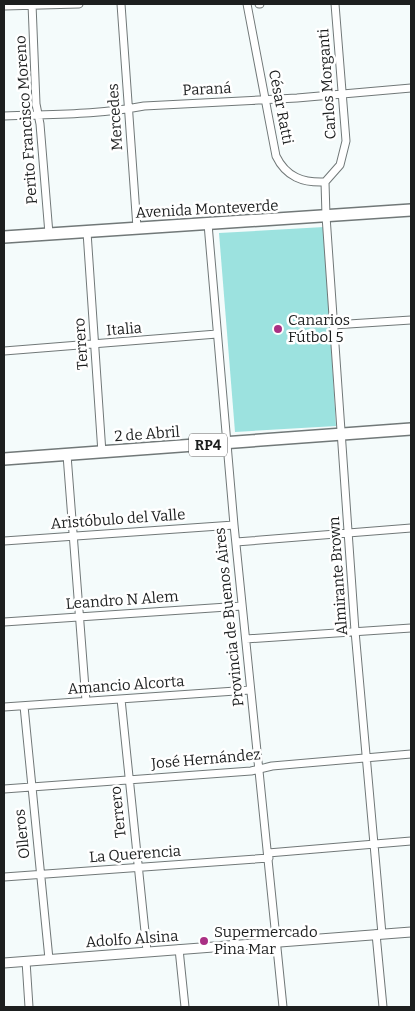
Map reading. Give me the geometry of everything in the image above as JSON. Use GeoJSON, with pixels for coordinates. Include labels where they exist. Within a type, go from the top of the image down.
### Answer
{"type":"FeatureCollection","features":[{"type":"Feature","properties":{"kind":"main road","name":"Avenida Monteverde"},"geometry":{"type":"LineString","coordinates":[[4,237],[411,210]]}},
{"type":"Feature","properties":{"kind":"main road","name":"2 de Abril"},"geometry":{"type":"LineString","coordinates":[[4,459],[411,429]]}},
{"type":"Feature","properties":{"kind":"street","name":"Perito Francisco Moreno"},"geometry":{"type":"LineString","coordinates":[[32,4],[38,115],[49,234]]}},
{"type":"Feature","properties":{"kind":"street"},"geometry":{"type":"LineString","coordinates":[[4,6],[79,4]]}},
{"type":"Feature","properties":{"kind":"street","name":"Mercedes"},"geometry":{"type":"LineString","coordinates":[[121,4],[137,228]]}},
{"type":"Feature","properties":{"kind":"street","name":"César Ratti"},"geometry":{"type":"LineString","coordinates":[[247,4],[276,156],[281,165],[298,179],[312,183],[326,182]]}},
{"type":"Feature","properties":{"kind":"street","name":"Carlos Morganti"},"geometry":{"type":"LineString","coordinates":[[326,182],[340,165],[346,142],[335,4]]}},
{"type":"Feature","properties":{"kind":"street","name":"Paraná"},"geometry":{"type":"LineString","coordinates":[[4,116],[264,100],[411,88]]}},
{"type":"Feature","properties":{"kind":"street"},"geometry":{"type":"LineString","coordinates":[[326,182],[326,216]]}},
{"type":"Feature","properties":{"kind":"street","name":"Almirante Brown"},"geometry":{"type":"LineString","coordinates":[[326,216],[355,631],[374,844],[383,1007]]}},
{"type":"Feature","properties":{"kind":"street","name":"Provincia de Buenos Aires"},"geometry":{"type":"LineString","coordinates":[[208,224],[226,444],[283,1007]]}},
{"type":"Feature","properties":{"kind":"street","name":"Terrero"},"geometry":{"type":"LineString","coordinates":[[87,232],[102,453]]}},
{"type":"Feature","properties":{"kind":"street"},"geometry":{"type":"LineString","coordinates":[[333,325],[411,320]]}},
{"type":"Feature","properties":{"kind":"street","name":"Italia"},"geometry":{"type":"LineString","coordinates":[[4,351],[217,334]]}},
{"type":"Feature","properties":{"kind":"street"},"geometry":{"type":"LineString","coordinates":[[67,455],[86,701]]}},
{"type":"Feature","properties":{"kind":"street","name":"Aristóbulo del Valle"},"geometry":{"type":"LineString","coordinates":[[4,541],[234,525]]}},
{"type":"Feature","properties":{"kind":"street"},"geometry":{"type":"LineString","coordinates":[[236,542],[411,528]]}},
{"type":"Feature","properties":{"kind":"street","name":"Leandro N Alem"},"geometry":{"type":"LineString","coordinates":[[4,622],[242,606]]}},
{"type":"Feature","properties":{"kind":"street"},"geometry":{"type":"LineString","coordinates":[[246,639],[411,628]]}},
{"type":"Feature","properties":{"kind":"street","name":"Amancio Alcorta"},"geometry":{"type":"LineString","coordinates":[[4,707],[250,690]]}},
{"type":"Feature","properties":{"kind":"street","name":"Terrero"},"geometry":{"type":"LineString","coordinates":[[121,699],[147,951]]}},
{"type":"Feature","properties":{"kind":"street","name":"Olleros"},"geometry":{"type":"LineString","coordinates":[[24,706],[48,959]]}},
{"type":"Feature","properties":{"kind":"street","name":"José Hernández"},"geometry":{"type":"LineString","coordinates":[[4,789],[259,769],[272,766],[411,754]]}},
{"type":"Feature","properties":{"kind":"street","name":"La Querencia"},"geometry":{"type":"LineString","coordinates":[[4,877],[268,856],[411,841]]}},
{"type":"Feature","properties":{"kind":"street","name":"Adolfo Alsina"},"geometry":{"type":"LineString","coordinates":[[4,963],[411,932]]}},
{"type":"Feature","properties":{"kind":"street"},"geometry":{"type":"LineString","coordinates":[[179,949],[185,1007]]}},
{"type":"Feature","properties":{"kind":"street"},"geometry":{"type":"LineString","coordinates":[[26,961],[29,1007]]}},
{"type":"Feature","properties":{"kind":"shaded area","name":"Canarios Fútbol 5"},"geometry":{"type":"Polygon","coordinates":[[[324,227],[336,426],[235,432],[219,233],[324,227]]]}},
{"type":"Feature","properties":{"kind":"place","name":"Canarios Fútbol 5"},"geometry":{"type":"Point","coordinates":[278,329]}},
{"type":"Feature","properties":{"kind":"place","name":"Supermercado Pina Mar"},"geometry":{"type":"Point","coordinates":[204,941]}}]}
